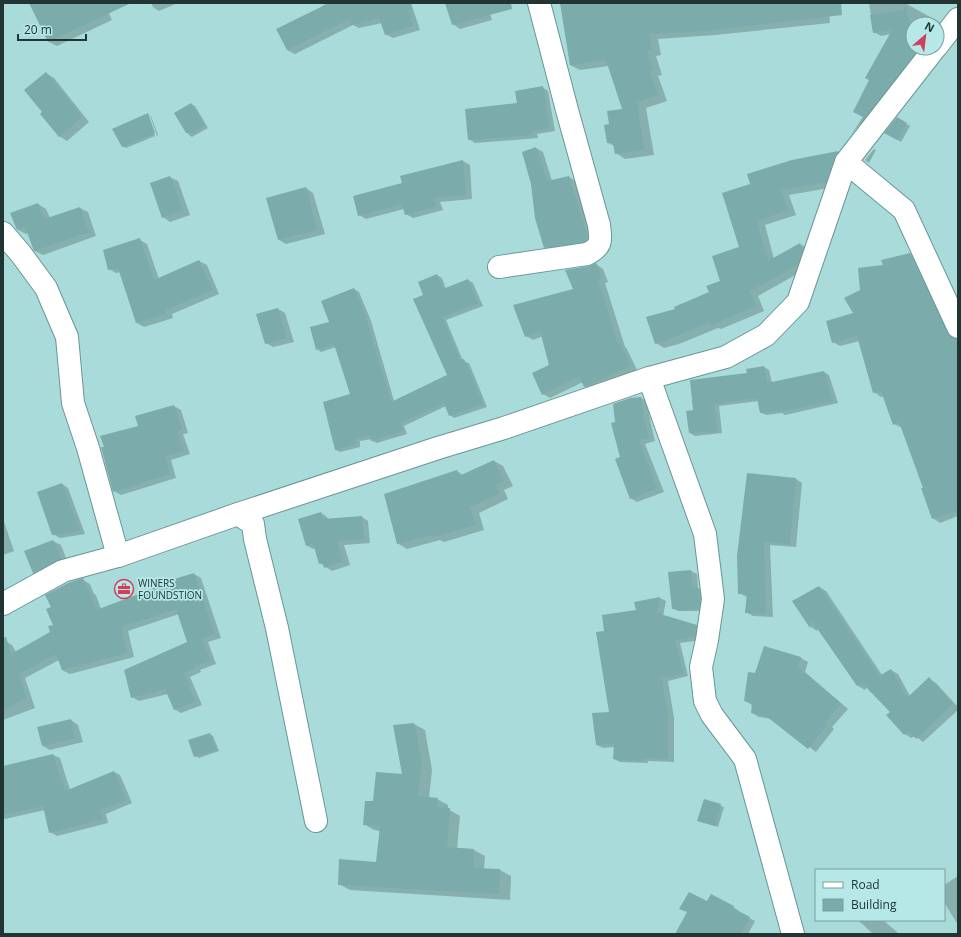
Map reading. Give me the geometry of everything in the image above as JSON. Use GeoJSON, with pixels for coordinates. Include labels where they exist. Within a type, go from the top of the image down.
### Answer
{"type":"FeatureCollection","features":[{"type":"Feature","properties":{"kind":"street"},"geometry":{"type":"LineString","coordinates":[[499,267],[587,254],[597,249],[601,239],[600,225],[567,110],[539,3]]}},
{"type":"Feature","properties":{"kind":"street"},"geometry":{"type":"LineString","coordinates":[[945,36],[958,19]]}},
{"type":"Feature","properties":{"kind":"street"},"geometry":{"type":"LineString","coordinates":[[3,604],[63,571],[118,556],[238,514],[438,448],[504,428],[649,378],[726,357],[766,335],[798,302],[846,162],[929,56]]}},
{"type":"Feature","properties":{"kind":"street"},"geometry":{"type":"LineString","coordinates":[[846,162],[904,210],[958,327]]}},
{"type":"Feature","properties":{"kind":"street"},"geometry":{"type":"LineString","coordinates":[[3,233],[21,254],[46,288],[67,336],[73,403],[88,448],[118,556]]}},
{"type":"Feature","properties":{"kind":"street"},"geometry":{"type":"LineString","coordinates":[[649,378],[705,534],[713,599],[707,640],[701,667],[705,700],[712,716],[745,759],[793,934]]}},
{"type":"Feature","properties":{"kind":"street"},"geometry":{"type":"LineString","coordinates":[[238,514],[253,524],[254,539],[277,628],[316,822]]}},
{"type":"Feature","properties":{"kind":"building"},"geometry":{"type":"Polygon","coordinates":[[[29,3],[131,3],[48,42],[29,3]]]}},
{"type":"Feature","properties":{"kind":"building"},"geometry":{"type":"Polygon","coordinates":[[[329,3],[411,3],[412,9],[408,10],[413,26],[385,35],[379,18],[351,25],[350,19],[287,50],[276,29],[329,3]]]}},
{"type":"Feature","properties":{"kind":"building"},"geometry":{"type":"Polygon","coordinates":[[[445,3],[511,3],[512,9],[452,25],[445,3]]]}},
{"type":"Feature","properties":{"kind":"building"},"geometry":{"type":"Polygon","coordinates":[[[560,3],[841,3],[842,15],[705,31],[649,34],[652,50],[647,51],[653,70],[649,71],[658,95],[637,102],[644,150],[615,154],[613,143],[607,143],[604,125],[609,124],[607,111],[622,109],[606,60],[570,65],[560,3]]]}},
{"type":"Feature","properties":{"kind":"building"},"geometry":{"type":"Polygon","coordinates":[[[906,6],[908,16],[905,16],[905,56],[913,56],[851,135],[863,117],[853,112],[869,80],[865,78],[892,30],[873,33],[870,15],[903,10],[906,6]]]}},
{"type":"Feature","properties":{"kind":"building"},"geometry":{"type":"Polygon","coordinates":[[[46,72],[82,117],[59,137],[40,114],[42,112],[24,90],[46,72]]]}},
{"type":"Feature","properties":{"kind":"building"},"geometry":{"type":"Polygon","coordinates":[[[543,86],[550,128],[531,131],[533,135],[468,140],[465,109],[517,103],[515,91],[543,86]]]}},
{"type":"Feature","properties":{"kind":"building"},"geometry":{"type":"Polygon","coordinates":[[[191,103],[205,125],[193,133],[186,133],[174,113],[191,103]]]}},
{"type":"Feature","properties":{"kind":"building"},"geometry":{"type":"Polygon","coordinates":[[[148,113],[155,133],[122,147],[112,129],[148,113]]]}},
{"type":"Feature","properties":{"kind":"building"},"geometry":{"type":"Polygon","coordinates":[[[897,117],[907,123],[897,140],[884,133],[897,117]]]}},
{"type":"Feature","properties":{"kind":"building"},"geometry":{"type":"Polygon","coordinates":[[[536,147],[547,181],[569,176],[587,234],[587,239],[583,242],[544,248],[535,218],[531,184],[522,152],[536,147]]]}},
{"type":"Feature","properties":{"kind":"building"},"geometry":{"type":"Polygon","coordinates":[[[838,151],[834,158],[826,182],[781,190],[788,210],[757,221],[768,261],[800,243],[803,249],[798,265],[750,291],[756,306],[711,325],[711,322],[655,344],[646,317],[675,309],[674,307],[709,292],[706,286],[720,281],[712,256],[739,247],[722,193],[750,184],[747,174],[792,160],[838,151]]]}},
{"type":"Feature","properties":{"kind":"building"},"geometry":{"type":"Polygon","coordinates":[[[463,160],[466,195],[434,198],[436,206],[405,215],[402,204],[358,216],[353,196],[402,183],[400,176],[463,160]]]}},
{"type":"Feature","properties":{"kind":"building"},"geometry":{"type":"Polygon","coordinates":[[[170,176],[183,210],[162,218],[150,183],[170,176]]]}},
{"type":"Feature","properties":{"kind":"building"},"geometry":{"type":"Polygon","coordinates":[[[306,187],[317,230],[278,240],[266,198],[306,187]]]}},
{"type":"Feature","properties":{"kind":"building"},"geometry":{"type":"Polygon","coordinates":[[[38,203],[44,219],[80,207],[89,232],[34,251],[25,227],[17,230],[10,213],[38,203]]]}},
{"type":"Feature","properties":{"kind":"building"},"geometry":{"type":"Polygon","coordinates":[[[140,238],[154,280],[199,260],[213,290],[165,310],[166,314],[136,323],[118,268],[108,270],[103,250],[140,238]]]}},
{"type":"Feature","properties":{"kind":"building"},"geometry":{"type":"Polygon","coordinates":[[[910,253],[947,332],[951,337],[958,339],[958,511],[932,519],[921,488],[923,488],[899,422],[893,425],[881,391],[873,393],[857,336],[832,343],[826,321],[853,313],[844,298],[860,290],[858,268],[883,265],[881,260],[910,253]]]}},
{"type":"Feature","properties":{"kind":"building"},"geometry":{"type":"Polygon","coordinates":[[[596,263],[602,278],[598,279],[618,344],[620,343],[631,366],[584,387],[579,376],[542,395],[532,373],[549,365],[540,331],[525,337],[513,305],[573,289],[565,270],[589,266],[596,263]]]}},
{"type":"Feature","properties":{"kind":"building"},"geometry":{"type":"Polygon","coordinates":[[[437,274],[443,289],[468,279],[478,303],[442,317],[460,360],[464,359],[483,404],[449,416],[444,403],[400,423],[403,431],[371,441],[370,436],[356,438],[356,444],[335,450],[323,402],[350,394],[334,344],[316,350],[310,327],[329,322],[321,301],[354,288],[366,318],[391,402],[447,375],[413,299],[423,295],[418,282],[437,274]]]}},
{"type":"Feature","properties":{"kind":"building"},"geometry":{"type":"Polygon","coordinates":[[[278,308],[287,338],[265,344],[256,314],[278,308]]]}},
{"type":"Feature","properties":{"kind":"building"},"geometry":{"type":"Polygon","coordinates":[[[764,366],[767,383],[824,371],[833,401],[779,412],[778,410],[760,413],[757,398],[714,404],[717,431],[689,433],[686,411],[693,410],[690,380],[747,373],[746,369],[764,366]]]}},
{"type":"Feature","properties":{"kind":"building"},"geometry":{"type":"Polygon","coordinates":[[[641,397],[643,415],[649,438],[639,440],[657,488],[630,499],[615,459],[620,457],[611,423],[615,422],[613,404],[630,398],[641,397]]]}},
{"type":"Feature","properties":{"kind":"building"},"geometry":{"type":"Polygon","coordinates":[[[174,405],[182,429],[177,431],[184,451],[165,456],[170,474],[113,492],[101,447],[104,447],[100,436],[138,426],[135,416],[174,405]]]}},
{"type":"Feature","properties":{"kind":"building"},"geometry":{"type":"Polygon","coordinates":[[[494,460],[504,481],[495,485],[499,494],[470,507],[475,525],[433,537],[432,535],[397,544],[384,494],[457,470],[459,476],[494,460]]]}},
{"type":"Feature","properties":{"kind":"building"},"geometry":{"type":"Polygon","coordinates":[[[747,473],[796,478],[790,544],[764,542],[766,614],[745,613],[747,594],[738,594],[737,556],[747,473]]]}},
{"type":"Feature","properties":{"kind":"building"},"geometry":{"type":"Polygon","coordinates":[[[62,483],[80,531],[52,535],[37,492],[62,483]]]}},
{"type":"Feature","properties":{"kind":"building"},"geometry":{"type":"Polygon","coordinates":[[[321,512],[323,519],[362,516],[364,539],[337,541],[343,561],[324,568],[323,563],[319,564],[313,543],[306,546],[298,519],[321,512]]]}},
{"type":"Feature","properties":{"kind":"building"},"geometry":{"type":"Polygon","coordinates":[[[53,540],[61,559],[33,573],[24,551],[53,540]]]}},
{"type":"Feature","properties":{"kind":"building"},"geometry":{"type":"Polygon","coordinates":[[[691,570],[693,588],[698,587],[700,602],[699,608],[688,610],[672,609],[668,572],[691,570]]]}},
{"type":"Feature","properties":{"kind":"building"},"geometry":{"type":"Polygon","coordinates":[[[194,573],[215,634],[202,638],[210,661],[194,666],[195,668],[184,673],[195,701],[174,710],[165,689],[131,698],[124,670],[187,642],[176,609],[121,627],[127,653],[62,670],[56,654],[19,674],[26,698],[3,710],[3,638],[6,637],[11,654],[50,632],[48,626],[53,625],[46,609],[51,607],[45,595],[68,583],[83,578],[96,610],[152,589],[151,586],[194,573]]]}},
{"type":"Feature","properties":{"kind":"building"},"geometry":{"type":"Polygon","coordinates":[[[819,586],[879,676],[891,669],[907,698],[929,677],[953,704],[916,739],[909,731],[904,735],[886,715],[890,712],[861,682],[857,686],[812,621],[810,628],[792,601],[819,586]]]}},
{"type":"Feature","properties":{"kind":"building"},"geometry":{"type":"Polygon","coordinates":[[[660,597],[657,613],[697,625],[695,637],[675,640],[683,673],[662,678],[668,714],[668,759],[642,758],[642,761],[613,759],[614,744],[596,745],[592,713],[609,712],[596,632],[604,631],[602,615],[636,610],[634,602],[660,597]]]}},
{"type":"Feature","properties":{"kind":"building"},"geometry":{"type":"Polygon","coordinates":[[[764,646],[801,657],[798,667],[841,704],[825,722],[828,724],[808,749],[766,716],[751,713],[752,703],[744,701],[748,672],[755,673],[764,646]]]}},
{"type":"Feature","properties":{"kind":"building"},"geometry":{"type":"Polygon","coordinates":[[[71,719],[75,738],[42,746],[37,727],[71,719]]]}},
{"type":"Feature","properties":{"kind":"building"},"geometry":{"type":"Polygon","coordinates":[[[414,723],[422,763],[418,796],[438,798],[437,807],[450,808],[447,847],[474,849],[474,868],[500,869],[499,894],[338,885],[339,859],[376,862],[380,826],[363,825],[365,801],[373,801],[376,772],[402,774],[393,725],[414,723]]]}},
{"type":"Feature","properties":{"kind":"building"},"geometry":{"type":"Polygon","coordinates":[[[210,733],[216,750],[194,757],[188,740],[210,733]]]}},
{"type":"Feature","properties":{"kind":"building"},"geometry":{"type":"Polygon","coordinates":[[[53,754],[65,791],[114,771],[126,800],[100,810],[102,819],[49,833],[43,806],[3,815],[3,766],[53,754]]]}},
{"type":"Feature","properties":{"kind":"building"},"geometry":{"type":"Polygon","coordinates":[[[704,799],[721,804],[715,826],[697,821],[704,799]]]}},
{"type":"Feature","properties":{"kind":"building"},"geometry":{"type":"Polygon","coordinates":[[[689,892],[707,901],[711,894],[734,906],[733,908],[750,917],[741,934],[675,934],[687,912],[679,909],[689,892]]]}},
{"type":"Feature","properties":{"kind":"place","name":"WINERS FOUNDSTION"},"geometry":{"type":"Point","coordinates":[124,589]}}]}
